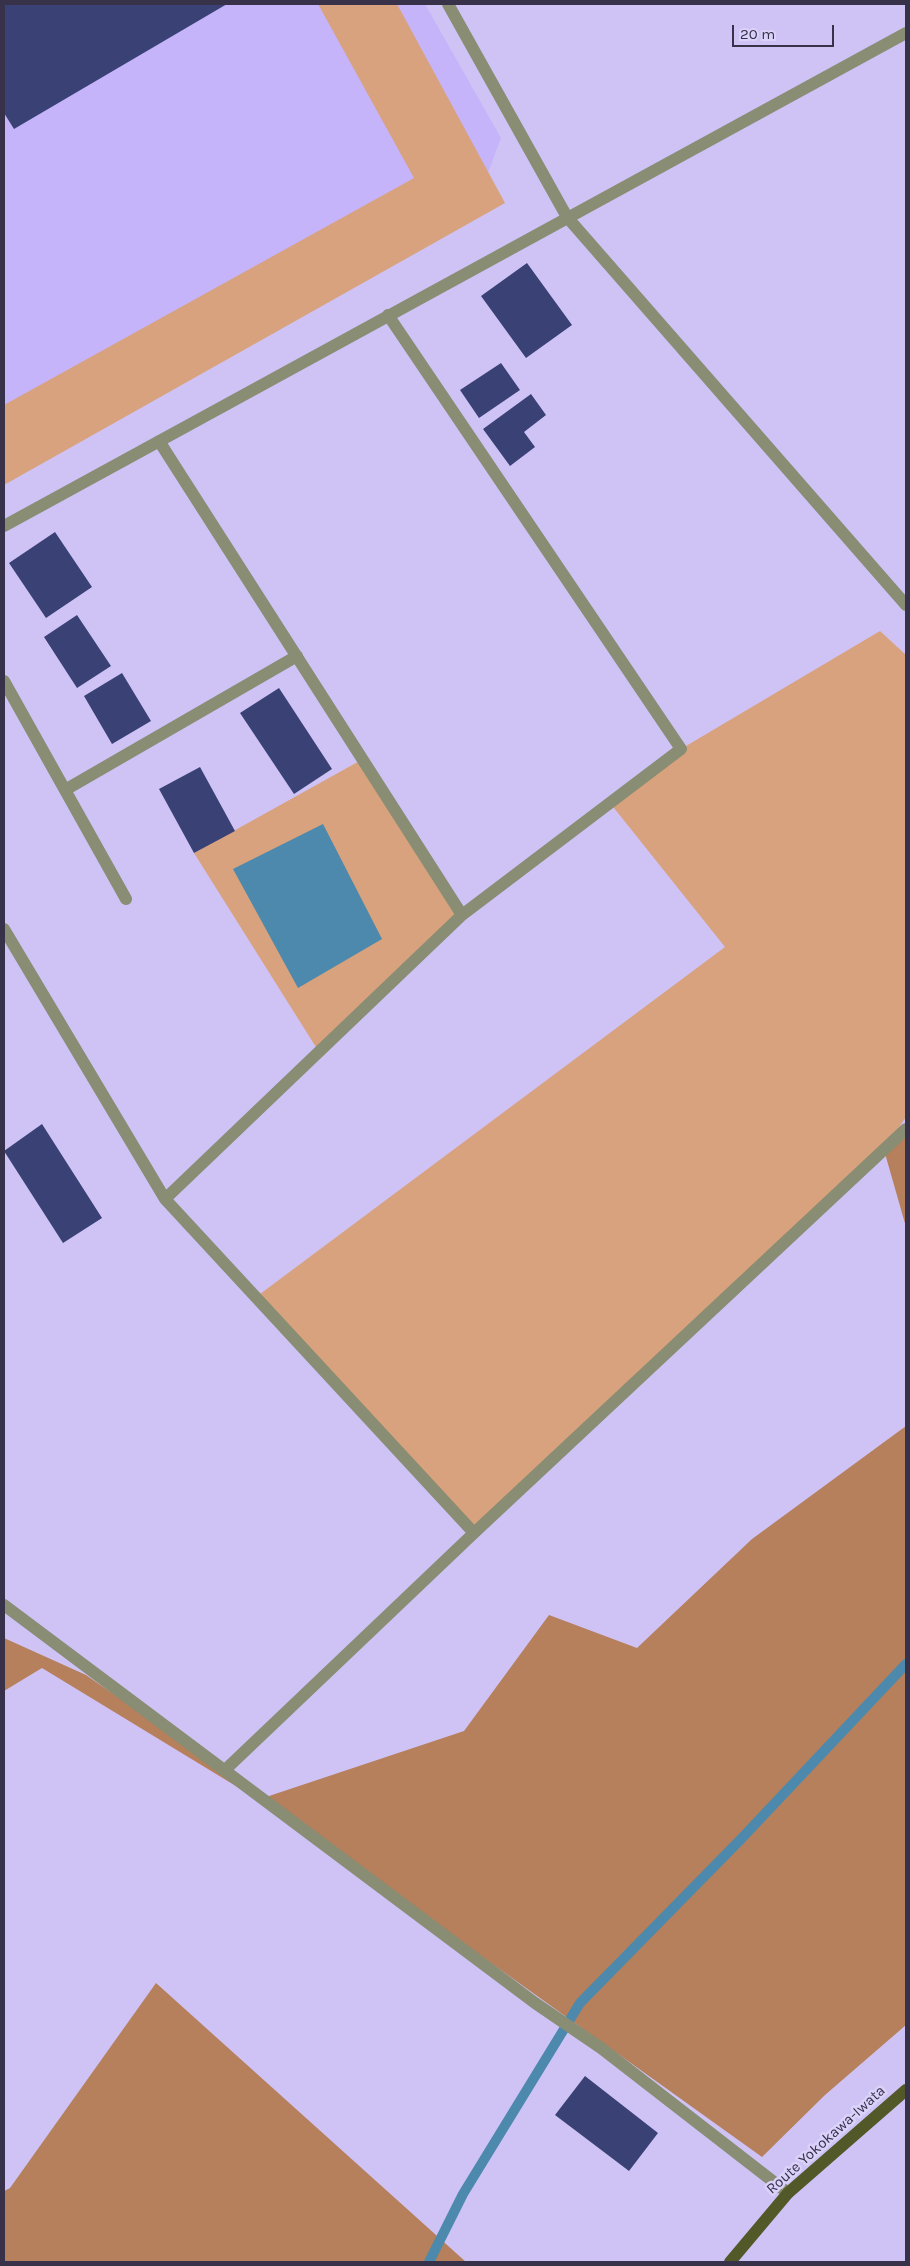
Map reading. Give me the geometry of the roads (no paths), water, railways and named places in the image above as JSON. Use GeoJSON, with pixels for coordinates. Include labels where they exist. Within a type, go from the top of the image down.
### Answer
{"type":"FeatureCollection","features":[{"type":"Feature","properties":{"kind":"main road","name":"Route Yokokawa-Iwata"},"geometry":{"type":"LineString","coordinates":[[730,2262],[788,2193],[906,2090]]}},
{"type":"Feature","properties":{"kind":"street"},"geometry":{"type":"LineString","coordinates":[[448,4],[567,217],[906,606]]}},
{"type":"Feature","properties":{"kind":"street"},"geometry":{"type":"LineString","coordinates":[[4,526],[906,33]]}},
{"type":"Feature","properties":{"kind":"street"},"geometry":{"type":"LineString","coordinates":[[165,1198],[462,915],[681,749],[388,315]]}},
{"type":"Feature","properties":{"kind":"street"},"geometry":{"type":"LineString","coordinates":[[159,441],[462,915]]}},
{"type":"Feature","properties":{"kind":"street"},"geometry":{"type":"LineString","coordinates":[[65,790],[296,656]]}},
{"type":"Feature","properties":{"kind":"street"},"geometry":{"type":"LineString","coordinates":[[4,682],[126,899]]}},
{"type":"Feature","properties":{"kind":"street"},"geometry":{"type":"LineString","coordinates":[[4,929],[165,1198],[474,1533]]}},
{"type":"Feature","properties":{"kind":"street"},"geometry":{"type":"LineString","coordinates":[[225,1770],[474,1533],[906,1129]]}},
{"type":"Feature","properties":{"kind":"street"},"geometry":{"type":"LineString","coordinates":[[4,1605],[535,2003],[601,2048],[788,2193]]}},
{"type":"Feature","properties":{"kind":"water"},"geometry":{"type":"Polygon","coordinates":[[[323,824],[382,939],[298,988],[233,869],[323,824]]]}},
{"type":"Feature","properties":{"kind":"waterway"},"geometry":{"type":"LineString","coordinates":[[429,2262],[463,2194],[580,2003],[742,1838],[906,1664]]}}]}
